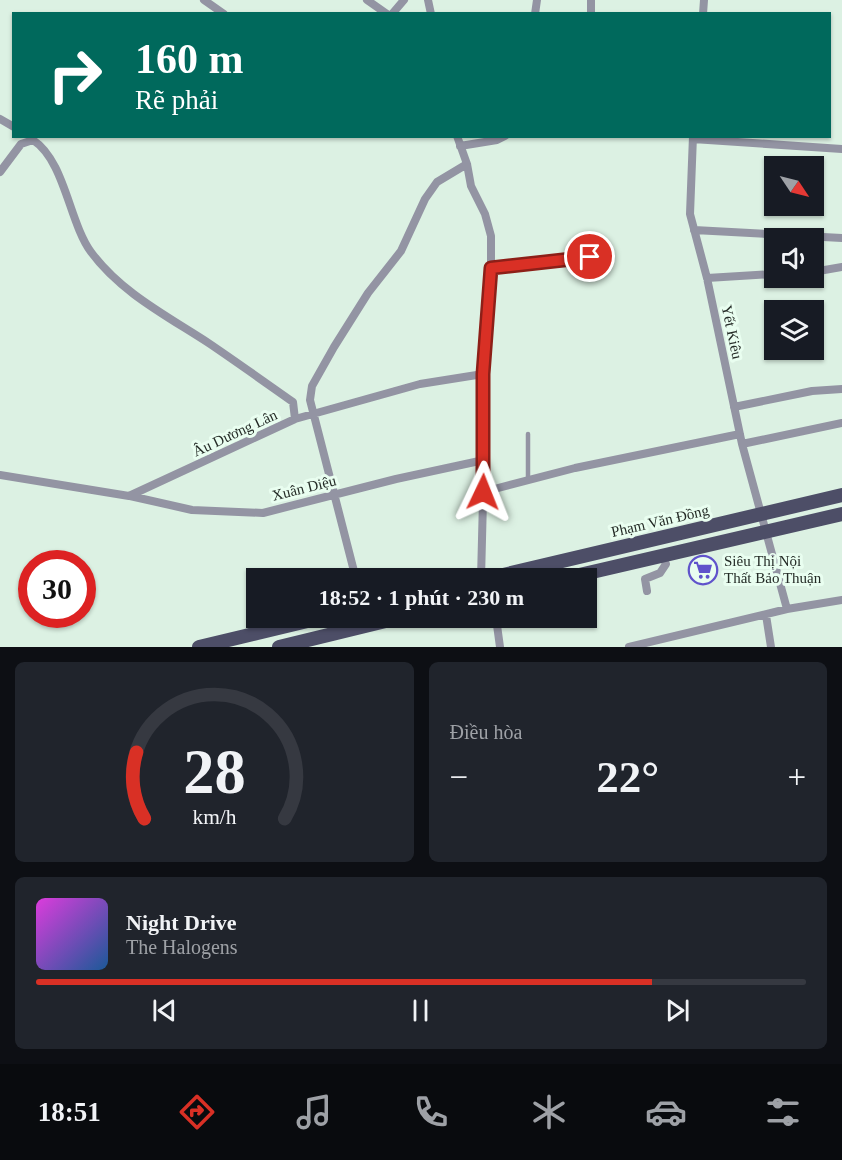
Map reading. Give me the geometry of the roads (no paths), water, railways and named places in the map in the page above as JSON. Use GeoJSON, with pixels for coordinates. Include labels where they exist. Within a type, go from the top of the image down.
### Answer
{"type":"FeatureCollection","features":[{"type":"Feature","properties":{"kind":"main road","name":"Phạm Văn Đồng"},"geometry":{"type":"LineString","coordinates":[[533,568],[842,495]]}},
{"type":"Feature","properties":{"kind":"main road"},"geometry":{"type":"LineString","coordinates":[[597,571],[842,514]]}},
{"type":"Feature","properties":{"kind":"main road"},"geometry":{"type":"LineString","coordinates":[[199,647],[278,628]]}},
{"type":"Feature","properties":{"kind":"main road"},"geometry":{"type":"LineString","coordinates":[[279,647],[357,628]]}},
{"type":"Feature","properties":{"kind":"street"},"geometry":{"type":"LineString","coordinates":[[204,0],[221,12]]}},
{"type":"Feature","properties":{"kind":"street"},"geometry":{"type":"LineString","coordinates":[[367,0],[386,12]]}},
{"type":"Feature","properties":{"kind":"street"},"geometry":{"type":"LineString","coordinates":[[391,12],[404,0]]}},
{"type":"Feature","properties":{"kind":"street"},"geometry":{"type":"LineString","coordinates":[[0,172],[21,144],[30,138],[43,148],[53,162],[90,251],[114,277],[159,312],[210,344],[293,402],[295,419]]}},
{"type":"Feature","properties":{"kind":"street"},"geometry":{"type":"LineString","coordinates":[[458,138],[471,186],[485,214],[491,236],[491,268],[483,374],[482,568]]}},
{"type":"Feature","properties":{"kind":"street"},"geometry":{"type":"LineString","coordinates":[[460,146],[501,138]]}},
{"type":"Feature","properties":{"kind":"street","name":"Yết Kiêu"},"geometry":{"type":"LineString","coordinates":[[693,138],[690,214],[742,444],[787,609]]}},
{"type":"Feature","properties":{"kind":"street"},"geometry":{"type":"LineString","coordinates":[[705,138],[842,149]]}},
{"type":"Feature","properties":{"kind":"street"},"geometry":{"type":"LineString","coordinates":[[353,568],[310,400],[312,386],[368,294],[401,251],[425,200],[437,182],[466,165]]}},
{"type":"Feature","properties":{"kind":"street"},"geometry":{"type":"LineString","coordinates":[[694,230],[842,238]]}},
{"type":"Feature","properties":{"kind":"street"},"geometry":{"type":"LineString","coordinates":[[491,268],[590,257]]}},
{"type":"Feature","properties":{"kind":"street"},"geometry":{"type":"LineString","coordinates":[[824,270],[842,267]]}},
{"type":"Feature","properties":{"kind":"street"},"geometry":{"type":"LineString","coordinates":[[706,278],[764,275]]}},
{"type":"Feature","properties":{"kind":"street","name":"Âu Dương Lân"},"geometry":{"type":"LineString","coordinates":[[129,496],[295,419],[420,384],[483,374]]}},
{"type":"Feature","properties":{"kind":"street"},"geometry":{"type":"LineString","coordinates":[[734,407],[812,391],[842,388]]}},
{"type":"Feature","properties":{"kind":"street"},"geometry":{"type":"LineString","coordinates":[[742,444],[842,423]]}},
{"type":"Feature","properties":{"kind":"street"},"geometry":{"type":"LineString","coordinates":[[483,492],[575,468],[740,434]]}},
{"type":"Feature","properties":{"kind":"street","name":"Xuân Diệu"},"geometry":{"type":"LineString","coordinates":[[129,496],[192,510],[263,513],[484,460]]}},
{"type":"Feature","properties":{"kind":"street"},"geometry":{"type":"LineString","coordinates":[[0,475],[129,496]]}},
{"type":"Feature","properties":{"kind":"street"},"geometry":{"type":"LineString","coordinates":[[647,591],[645,579],[663,570],[666,564],[662,556]]}},
{"type":"Feature","properties":{"kind":"street"},"geometry":{"type":"LineString","coordinates":[[629,647],[787,609],[842,600]]}},
{"type":"Feature","properties":{"kind":"street"},"geometry":{"type":"LineString","coordinates":[[766,615],[771,647]]}},
{"type":"Feature","properties":{"kind":"street"},"geometry":{"type":"LineString","coordinates":[[497,628],[500,647]]}},
{"type":"Feature","properties":{"kind":"lane"},"geometry":{"type":"LineString","coordinates":[[528,434],[528,481]]}},
{"type":"Feature","properties":{"kind":"place","name":"Siêu Thị Nội Thất Bảo Thuận"},"geometry":{"type":"Point","coordinates":[703,570]}}]}
